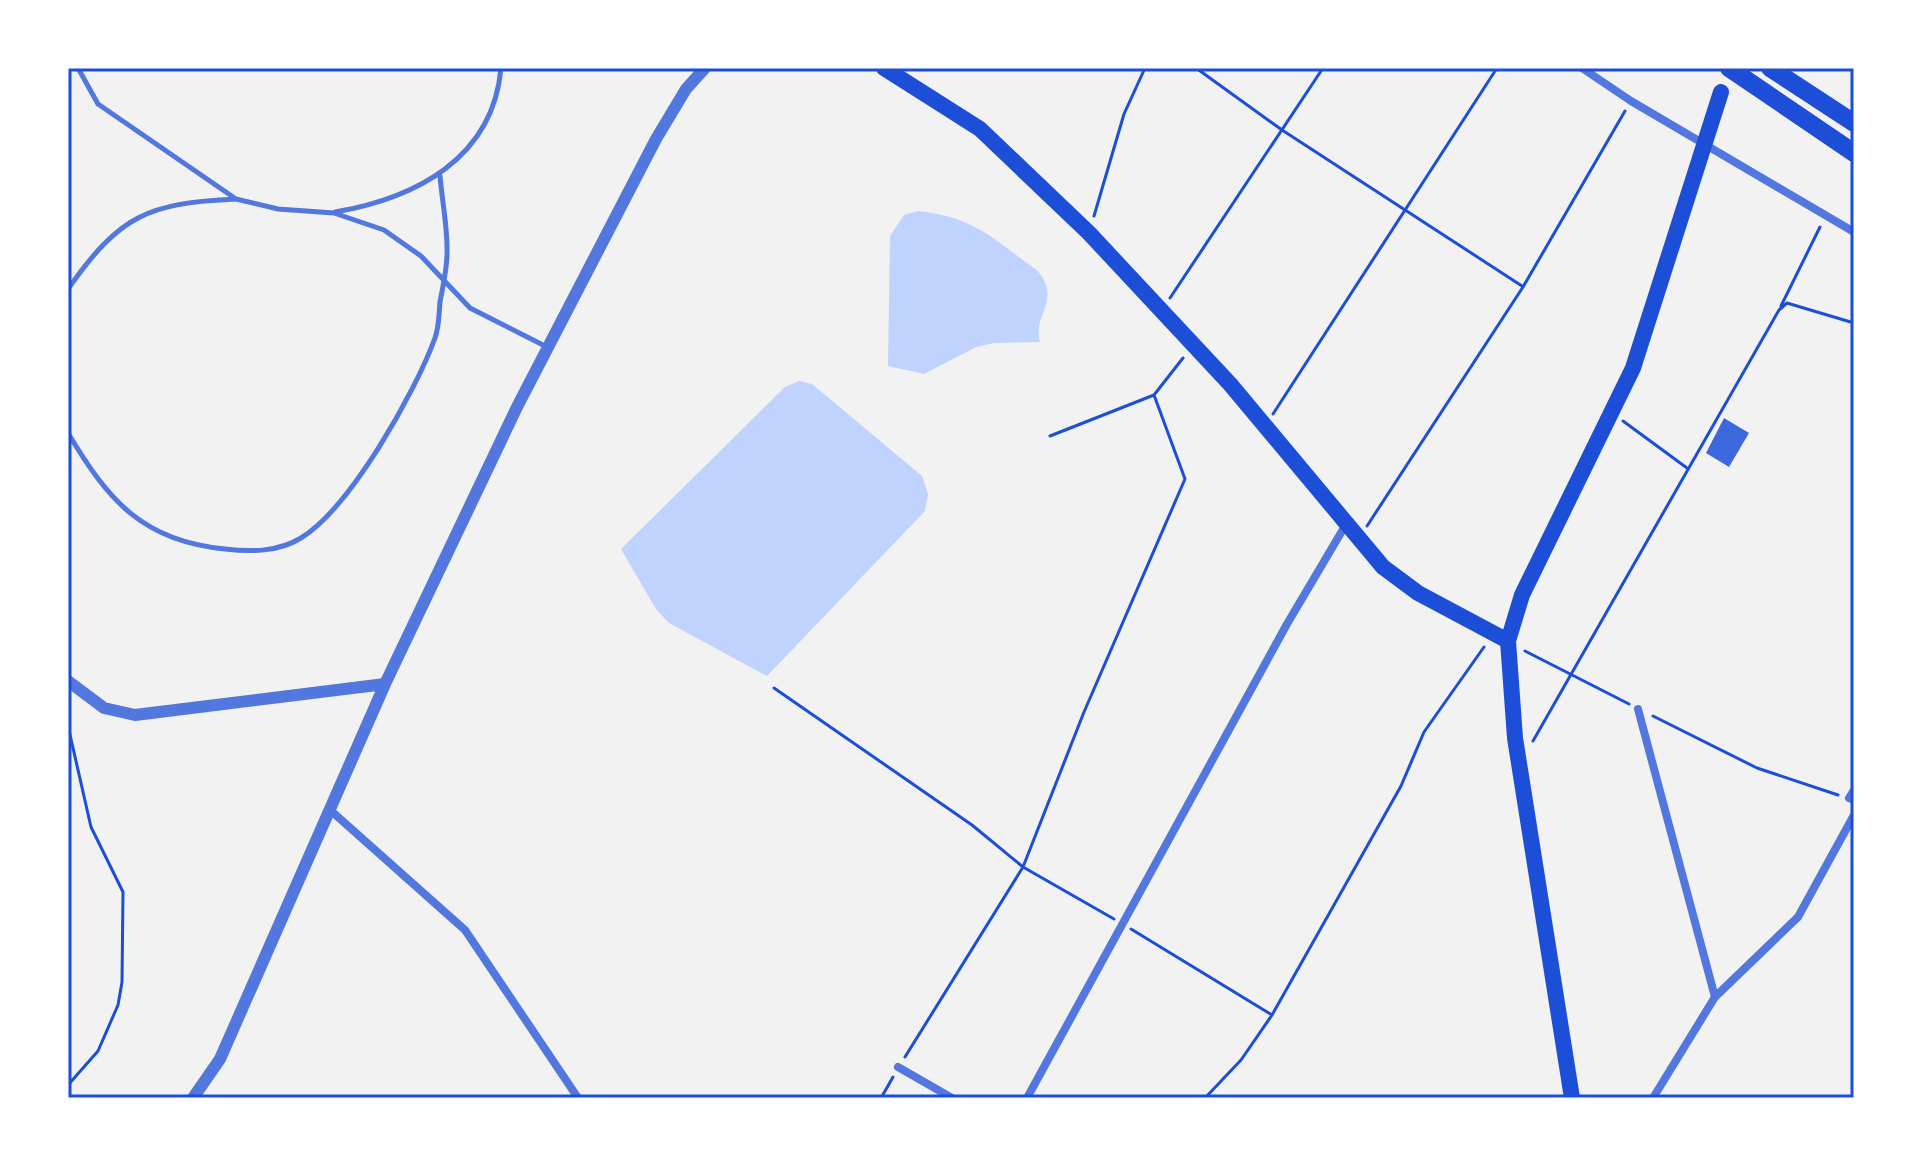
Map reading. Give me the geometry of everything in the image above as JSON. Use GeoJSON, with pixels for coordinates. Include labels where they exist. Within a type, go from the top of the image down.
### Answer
{"type":"FeatureCollection","features":[{"type":"Feature","properties":{"kind":"highway"},"geometry":{"type":"LineString","coordinates":[[1729,68],[1854,153]]}},
{"type":"Feature","properties":{"kind":"highway"},"geometry":{"type":"LineString","coordinates":[[1770,68],[1854,123]]}},
{"type":"Feature","properties":{"kind":"main road"},"geometry":{"type":"LineString","coordinates":[[884,68],[980,129],[1089,233],[1194,345],[1383,567],[1418,593],[1500,638]]}},
{"type":"Feature","properties":{"kind":"main road"},"geometry":{"type":"LineString","coordinates":[[1572,1098],[1500,638],[1613,414],[1650,322],[1721,92]]}},
{"type":"Feature","properties":{"kind":"street"},"geometry":{"type":"LineString","coordinates":[[193,1098],[220,1059],[385,684],[548,347],[656,139],[686,89],[705,68]]}},
{"type":"Feature","properties":{"kind":"street"},"geometry":{"type":"LineString","coordinates":[[1582,68],[1631,101],[1854,232]]}},
{"type":"Feature","properties":{"kind":"street"},"geometry":{"type":"LineString","coordinates":[[1027,1098],[1287,624],[1345,526]]}},
{"type":"Feature","properties":{"kind":"street"},"geometry":{"type":"LineString","coordinates":[[68,681],[104,708],[135,715],[385,684]]}},
{"type":"Feature","properties":{"kind":"street"},"geometry":{"type":"LineString","coordinates":[[1638,709],[1715,997]]}},
{"type":"Feature","properties":{"kind":"street"},"geometry":{"type":"LineString","coordinates":[[329,809],[465,930],[578,1098]]}},
{"type":"Feature","properties":{"kind":"street"},"geometry":{"type":"LineString","coordinates":[[1653,1098],[1715,997],[1798,917],[1854,815]]}},
{"type":"Feature","properties":{"kind":"street"},"geometry":{"type":"LineString","coordinates":[[898,1067],[952,1098]]}},
{"type":"Feature","properties":{"kind":"lane"},"geometry":{"type":"LineString","coordinates":[[78,68],[98,104],[236,199]]}},
{"type":"Feature","properties":{"kind":"lane"},"geometry":{"type":"LineString","coordinates":[[68,289],[98,249],[124,226],[157,207],[236,199],[278,209],[334,213],[372,206],[440,176],[462,155],[492,107],[501,68]]}},
{"type":"Feature","properties":{"kind":"lane"},"geometry":{"type":"LineString","coordinates":[[68,433],[101,487],[126,512],[158,533],[201,547],[275,549],[321,523],[375,451],[403,407],[436,336],[448,250],[440,176]]}},
{"type":"Feature","properties":{"kind":"lane"},"geometry":{"type":"LineString","coordinates":[[334,213],[384,230],[421,256],[470,308],[548,347]]}},
{"type":"Feature","properties":{"kind":"path"},"geometry":{"type":"LineString","coordinates":[[1089,233],[1124,114],[1145,68]]}},
{"type":"Feature","properties":{"kind":"path"},"geometry":{"type":"LineString","coordinates":[[1196,68],[1282,130],[1523,287]]}},
{"type":"Feature","properties":{"kind":"path"},"geometry":{"type":"LineString","coordinates":[[1161,312],[1323,68]]}},
{"type":"Feature","properties":{"kind":"path"},"geometry":{"type":"LineString","coordinates":[[1265,427],[1497,68]]}},
{"type":"Feature","properties":{"kind":"path"},"geometry":{"type":"LineString","coordinates":[[1358,541],[1523,287],[1631,101]]}},
{"type":"Feature","properties":{"kind":"path"},"geometry":{"type":"LineString","coordinates":[[1519,766],[1653,534],[1687,468],[1752,363],[1826,215]]}},
{"type":"Feature","properties":{"kind":"path"},"geometry":{"type":"LineString","coordinates":[[1779,310],[1787,303],[1854,323]]}},
{"type":"Feature","properties":{"kind":"path"},"geometry":{"type":"LineString","coordinates":[[1050,436],[1154,395],[1194,345]]}},
{"type":"Feature","properties":{"kind":"path"},"geometry":{"type":"LineString","coordinates":[[881,1098],[1023,867],[1084,712],[1185,479],[1154,395]]}},
{"type":"Feature","properties":{"kind":"path"},"geometry":{"type":"LineString","coordinates":[[1613,414],[1687,468]]}},
{"type":"Feature","properties":{"kind":"path"},"geometry":{"type":"LineString","coordinates":[[1205,1098],[1241,1060],[1272,1015],[1401,786],[1424,732],[1500,638],[1757,768],[1852,796]]}},
{"type":"Feature","properties":{"kind":"path"},"geometry":{"type":"LineString","coordinates":[[774,688],[972,825],[1023,867],[1272,1015]]}},
{"type":"Feature","properties":{"kind":"path"},"geometry":{"type":"LineString","coordinates":[[68,726],[91,827],[123,892],[122,982],[118,1005],[98,1051],[68,1085]]}},
{"type":"Feature","properties":{"kind":"water"},"geometry":{"type":"Polygon","coordinates":[[[918,211],[969,224],[1038,271],[1047,291],[1040,323],[1040,342],[994,343],[976,347],[924,374],[888,366],[890,236],[904,215],[918,211]]]}},
{"type":"Feature","properties":{"kind":"water"},"geometry":{"type":"Polygon","coordinates":[[[799,381],[812,384],[922,476],[928,494],[925,511],[767,676],[669,623],[656,609],[621,549],[785,387],[799,381]]]}},
{"type":"Feature","properties":{"kind":"building"},"geometry":{"type":"Polygon","coordinates":[[[1724,418],[1749,433],[1729,467],[1706,453],[1724,418]]]}}]}
